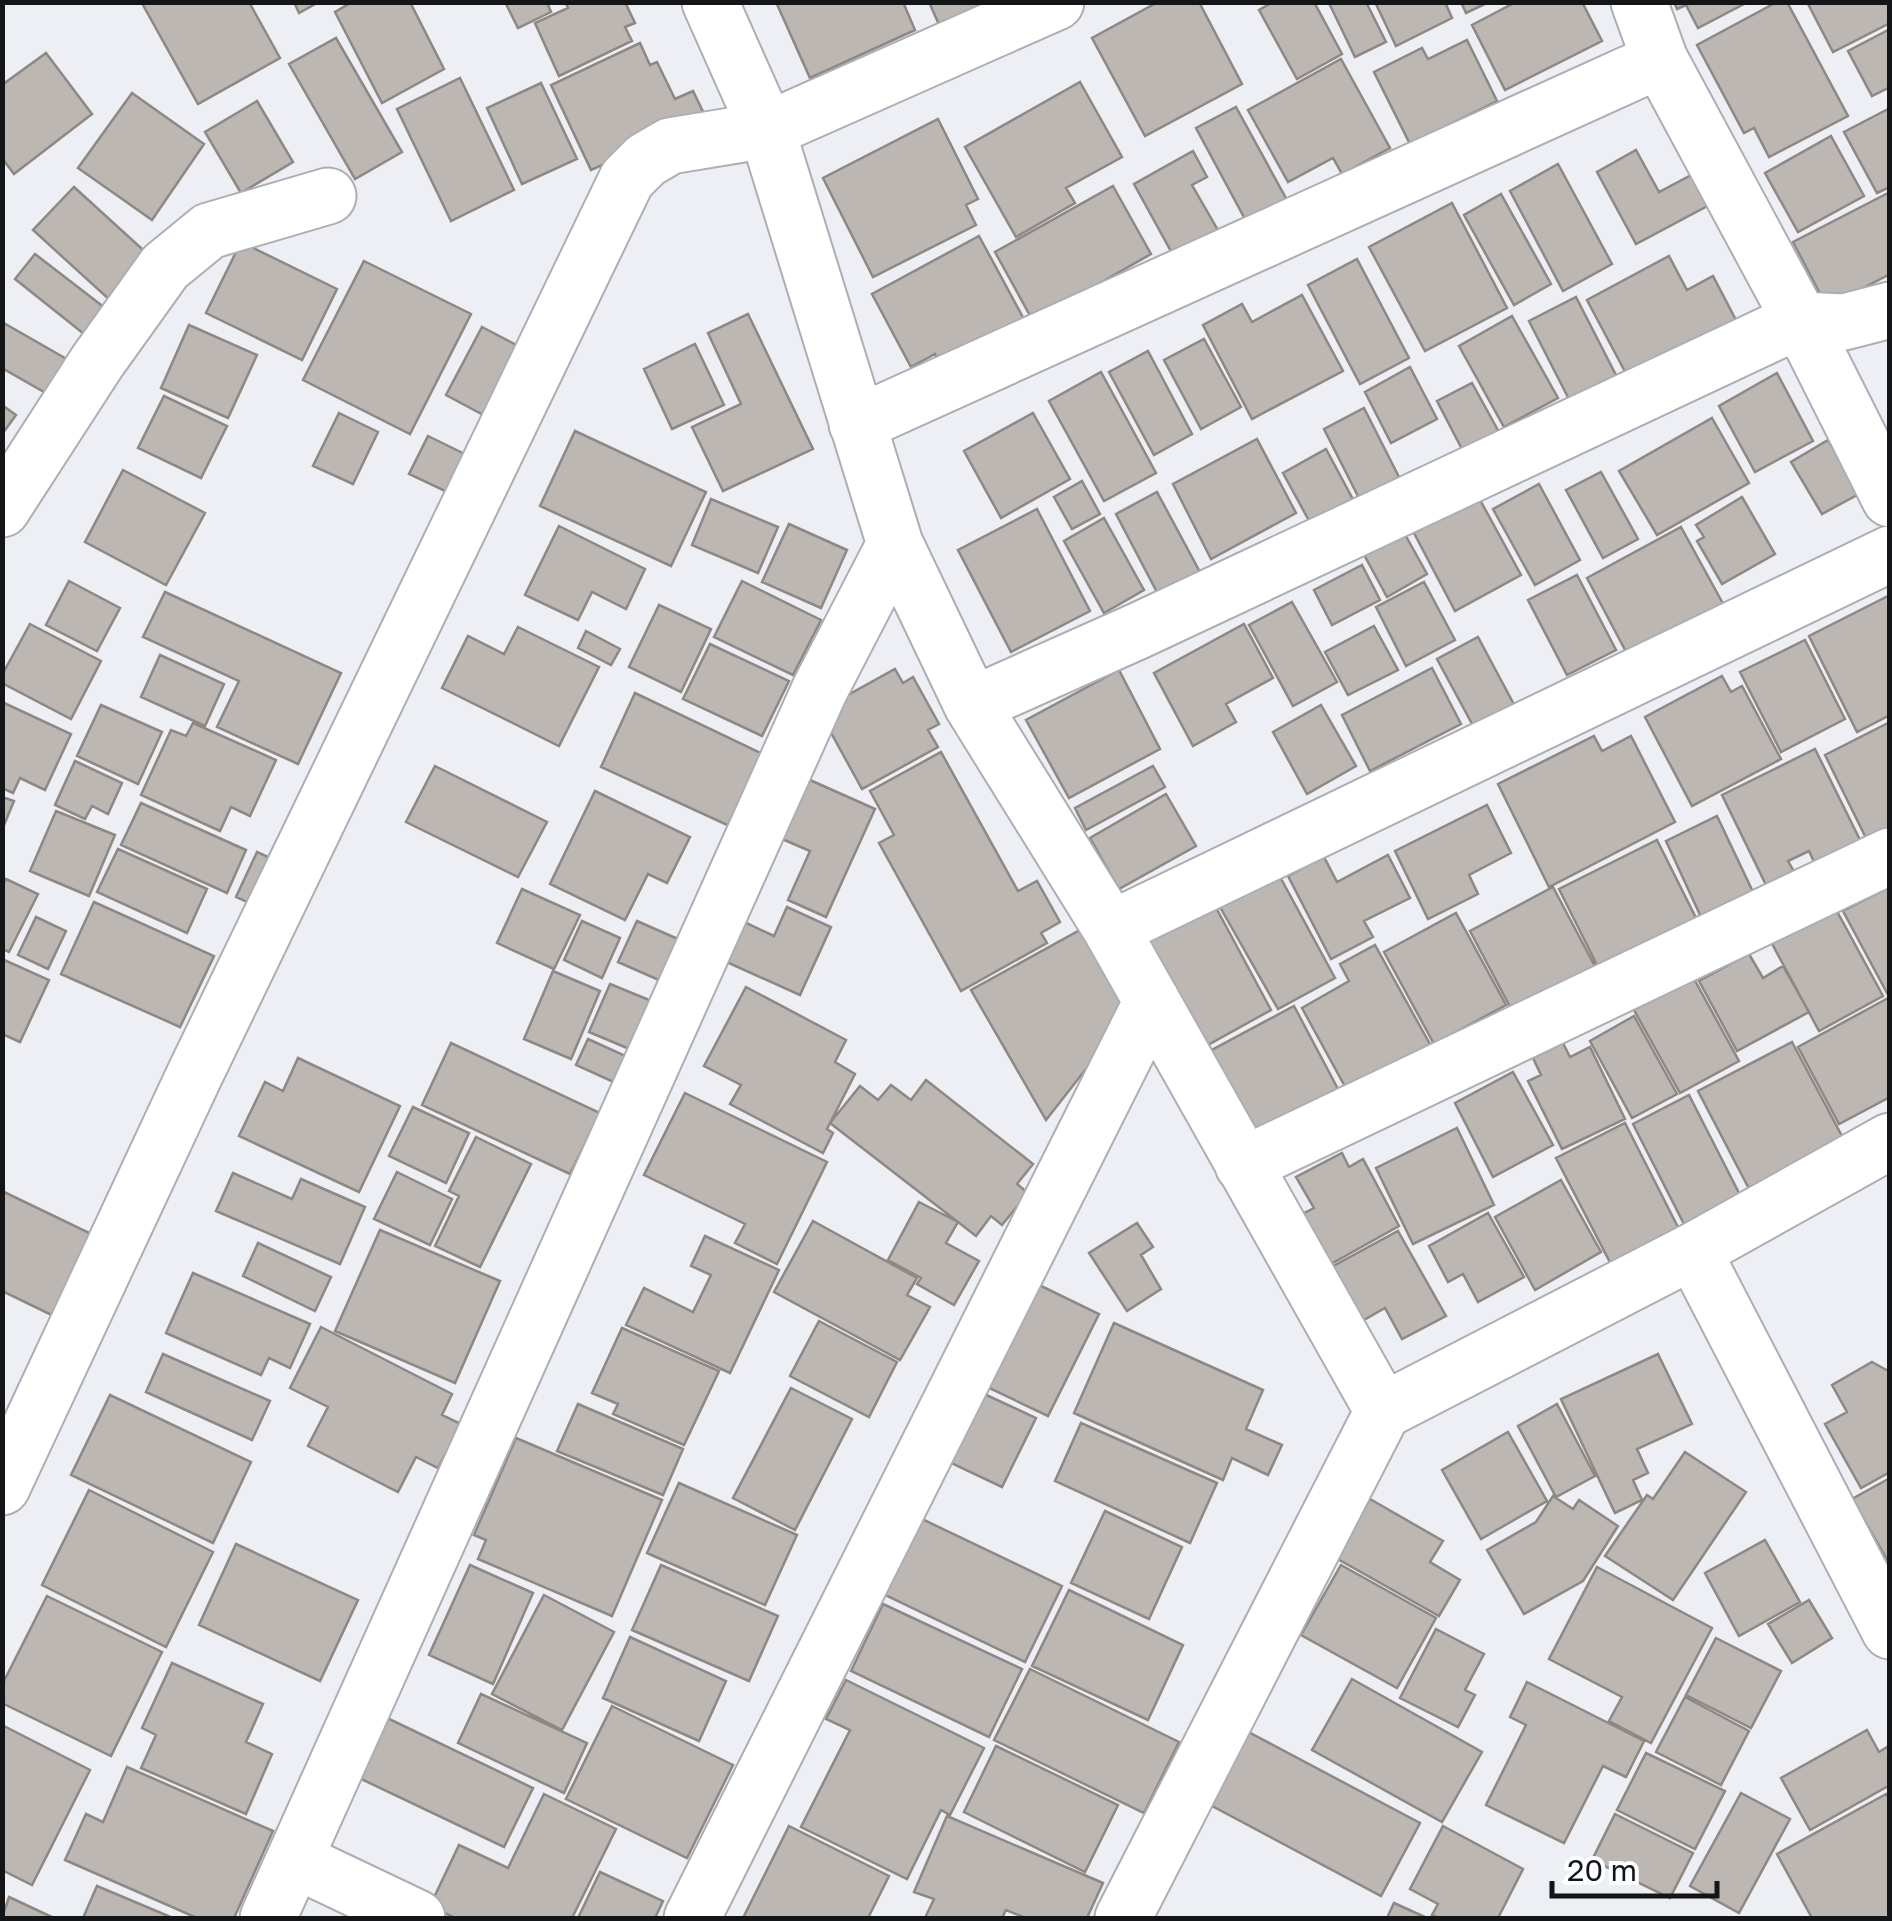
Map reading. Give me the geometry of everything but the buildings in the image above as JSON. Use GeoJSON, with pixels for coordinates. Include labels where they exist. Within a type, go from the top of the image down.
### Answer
{"type":"FeatureCollection","features":[{"type":"Feature","properties":{"kind":"street"},"geometry":{"type":"LineString","coordinates":[[710,2],[767,130],[894,544],[972,706],[1111,929],[1383,1411]]}},
{"type":"Feature","properties":{"kind":"street"},"geometry":{"type":"LineString","coordinates":[[2,1487],[194,1076],[627,179],[646,160],[670,146],[767,130],[1056,2]]}},
{"type":"Feature","properties":{"kind":"street"},"geometry":{"type":"LineString","coordinates":[[1638,2],[1660,60],[1800,320],[1890,499]]}},
{"type":"Feature","properties":{"kind":"street"},"geometry":{"type":"LineString","coordinates":[[857,424],[1660,60]]}},
{"type":"Feature","properties":{"kind":"street"},"geometry":{"type":"LineString","coordinates":[[2,509],[97,362],[165,267],[209,231],[328,196]]}},
{"type":"Feature","properties":{"kind":"street"},"geometry":{"type":"LineString","coordinates":[[972,706],[1800,320],[1844,322],[1890,310]]}},
{"type":"Feature","properties":{"kind":"street"},"geometry":{"type":"LineString","coordinates":[[268,1918],[820,689],[894,544]]}},
{"type":"Feature","properties":{"kind":"street"},"geometry":{"type":"LineString","coordinates":[[1111,929],[1890,554]]}},
{"type":"Feature","properties":{"kind":"street"},"geometry":{"type":"LineString","coordinates":[[1243,1166],[1890,856]]}},
{"type":"Feature","properties":{"kind":"street"},"geometry":{"type":"LineString","coordinates":[[692,1918],[1152,1002]]}},
{"type":"Feature","properties":{"kind":"street"},"geometry":{"type":"LineString","coordinates":[[1123,1918],[1383,1411],[1693,1251],[1890,1141]]}},
{"type":"Feature","properties":{"kind":"street"},"geometry":{"type":"LineString","coordinates":[[1693,1251],[1890,1631]]}},
{"type":"Feature","properties":{"kind":"street"},"geometry":{"type":"LineString","coordinates":[[295,1860],[417,1918]]}}]}
